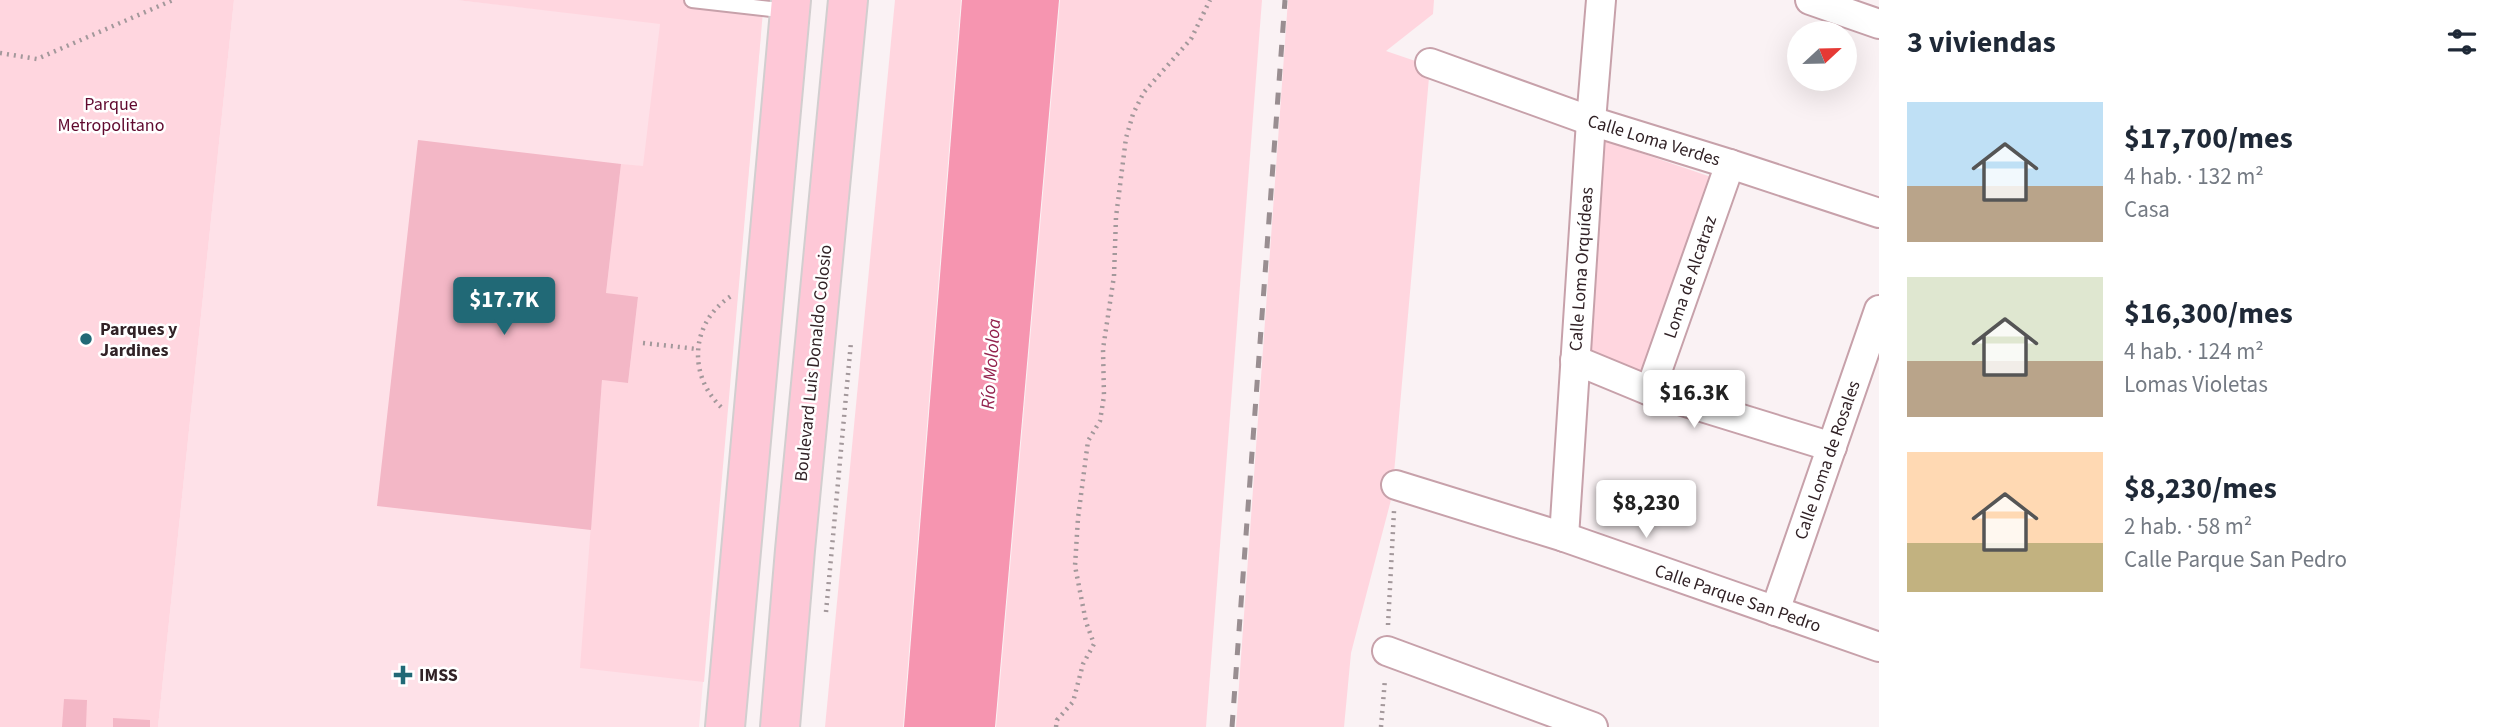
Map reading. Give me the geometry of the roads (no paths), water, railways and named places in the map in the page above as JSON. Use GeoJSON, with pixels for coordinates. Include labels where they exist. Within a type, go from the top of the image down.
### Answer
{"type":"FeatureCollection","features":[{"type":"Feature","properties":{"kind":"main road","name":"Boulevard Luis Donaldo Colosio"},"geometry":{"type":"LineString","coordinates":[[780,727],[848,0]]}},
{"type":"Feature","properties":{"kind":"main road"},"geometry":{"type":"LineString","coordinates":[[725,727],[790,6]]}},
{"type":"Feature","properties":{"kind":"street","name":"Calle Loma Orquídeas"},"geometry":{"type":"LineString","coordinates":[[1564,537],[1574,360],[1601,0]]}},
{"type":"Feature","properties":{"kind":"street"},"geometry":{"type":"LineString","coordinates":[[1810,0],[1879,24]]}},
{"type":"Feature","properties":{"kind":"street","name":"Calle Loma Verdes"},"geometry":{"type":"LineString","coordinates":[[1430,63],[1591,121],[1730,163],[1879,213]]}},
{"type":"Feature","properties":{"kind":"street","name":"Loma de Alcatraz"},"geometry":{"type":"LineString","coordinates":[[1650,391],[1730,163]]}},
{"type":"Feature","properties":{"kind":"street","name":"Calle Loma de Rosales"},"geometry":{"type":"LineString","coordinates":[[1775,611],[1879,310]]}},
{"type":"Feature","properties":{"kind":"street"},"geometry":{"type":"LineString","coordinates":[[1574,360],[1650,391],[1832,447]]}},
{"type":"Feature","properties":{"kind":"street","name":"Calle Parque San Pedro"},"geometry":{"type":"LineString","coordinates":[[1396,485],[1564,537],[1879,648]]}},
{"type":"Feature","properties":{"kind":"street"},"geometry":{"type":"LineString","coordinates":[[1387,651],[1593,727]]}},
{"type":"Feature","properties":{"kind":"lane"},"geometry":{"type":"LineString","coordinates":[[692,0],[790,6]]}},
{"type":"Feature","properties":{"kind":"water","name":"Río Mololoa"},"geometry":{"type":"Polygon","coordinates":[[[962,0],[1059,0],[995,727],[904,727],[962,0]]]}},
{"type":"Feature","properties":{"kind":"railway"},"geometry":{"type":"LineString","coordinates":[[1232,727],[1285,0]]}},
{"type":"Feature","properties":{"kind":"place","name":"Parques y Jardines"},"geometry":{"type":"Point","coordinates":[86,339]}},
{"type":"Feature","properties":{"kind":"place","name":"IMSS"},"geometry":{"type":"Point","coordinates":[403,675]}},
{"type":"Feature","properties":{"kind":"park label","name":"Parque Metropolitano"},"geometry":{"type":"Point","coordinates":[111,114]}}]}
